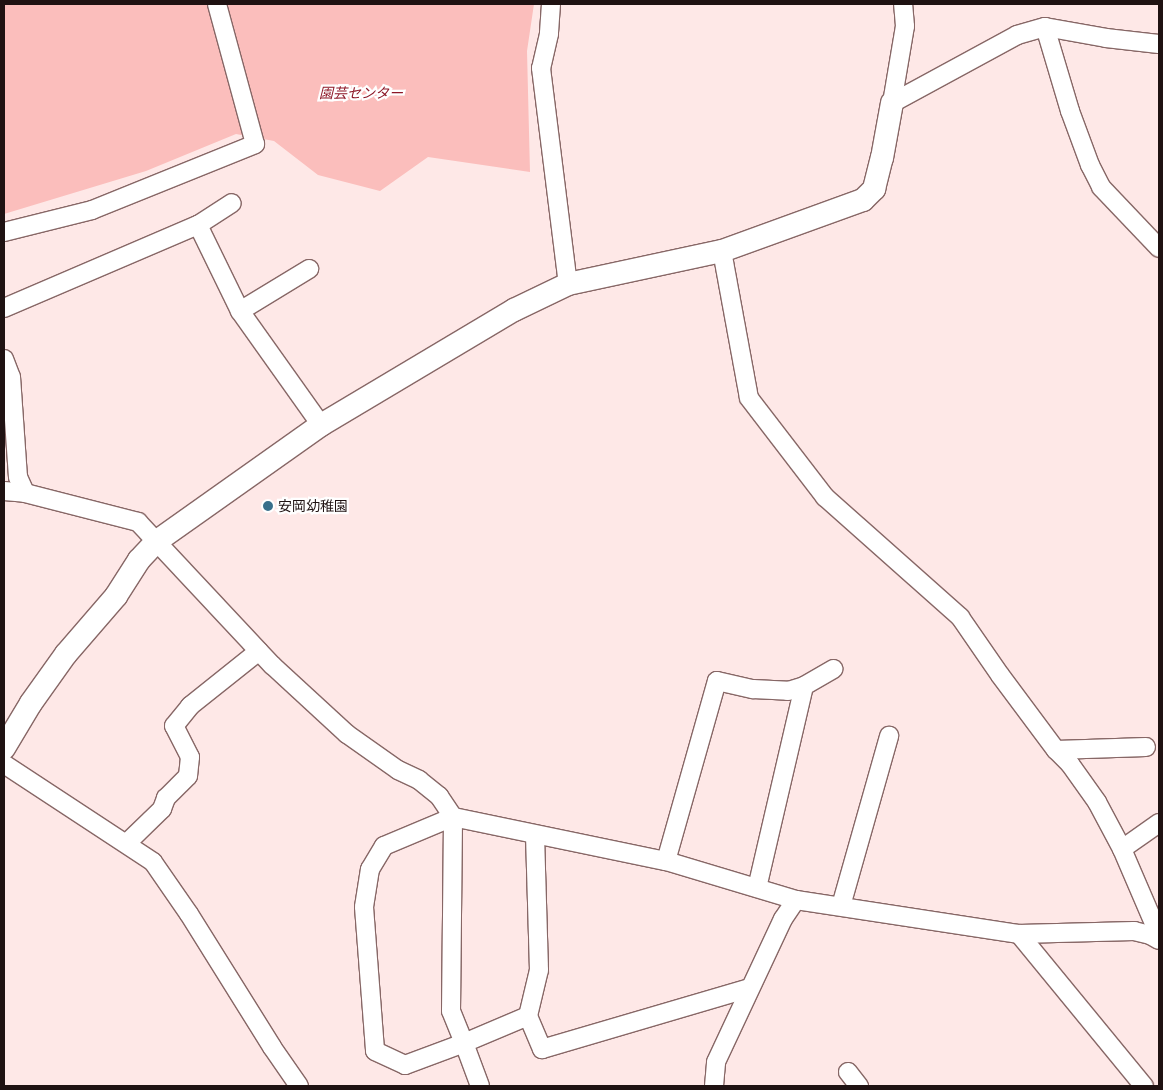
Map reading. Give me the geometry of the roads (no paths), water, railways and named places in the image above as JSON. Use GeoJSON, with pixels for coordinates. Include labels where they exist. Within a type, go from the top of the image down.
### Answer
{"type":"FeatureCollection","features":[{"type":"Feature","properties":{"kind":"street"},"geometry":{"type":"LineString","coordinates":[[4,232],[92,210],[256,144],[217,4]]}},
{"type":"Feature","properties":{"kind":"street"},"geometry":{"type":"LineString","coordinates":[[551,4],[549,34],[541,68],[568,284]]}},
{"type":"Feature","properties":{"kind":"street"},"geometry":{"type":"LineString","coordinates":[[4,748],[31,703],[66,654],[116,596],[139,560],[157,540],[321,425],[498,320],[568,284],[722,251],[863,200],[874,189],[882,158],[905,26],[903,4]]}},
{"type":"Feature","properties":{"kind":"street"},"geometry":{"type":"LineString","coordinates":[[892,103],[1017,35],[1045,27],[1106,38],[1159,44]]}},
{"type":"Feature","properties":{"kind":"street"},"geometry":{"type":"LineString","coordinates":[[1045,27],[1070,111],[1090,165],[1101,187],[1159,248]]}},
{"type":"Feature","properties":{"kind":"street"},"geometry":{"type":"LineString","coordinates":[[4,308],[198,225],[232,203]]}},
{"type":"Feature","properties":{"kind":"street"},"geometry":{"type":"LineString","coordinates":[[198,225],[240,312],[321,425]]}},
{"type":"Feature","properties":{"kind":"street"},"geometry":{"type":"LineString","coordinates":[[722,251],[749,398],[825,497],[960,617],[1000,675],[1056,750],[1070,764],[1097,802],[1122,849],[1159,935]]}},
{"type":"Feature","properties":{"kind":"street"},"geometry":{"type":"LineString","coordinates":[[240,312],[309,269]]}},
{"type":"Feature","properties":{"kind":"street"},"geometry":{"type":"LineString","coordinates":[[4,358],[11,377],[18,477],[25,493]]}},
{"type":"Feature","properties":{"kind":"street"},"geometry":{"type":"LineString","coordinates":[[4,490],[25,493],[138,522],[157,540],[259,651],[347,734],[398,770],[419,780],[439,796],[452,817],[451,1011],[480,1086]]}},
{"type":"Feature","properties":{"kind":"street"},"geometry":{"type":"LineString","coordinates":[[127,843],[162,809],[166,798],[188,776],[190,757],[174,726],[190,706],[259,651]]}},
{"type":"Feature","properties":{"kind":"street"},"geometry":{"type":"LineString","coordinates":[[666,861],[717,681],[752,690],[788,691],[804,686],[833,669]]}},
{"type":"Feature","properties":{"kind":"street"},"geometry":{"type":"LineString","coordinates":[[757,888],[804,686]]}},
{"type":"Feature","properties":{"kind":"street"},"geometry":{"type":"LineString","coordinates":[[840,906],[889,736]]}},
{"type":"Feature","properties":{"kind":"street"},"geometry":{"type":"LineString","coordinates":[[1056,750],[1146,747]]}},
{"type":"Feature","properties":{"kind":"street"},"geometry":{"type":"LineString","coordinates":[[4,764],[127,843],[153,862],[190,914],[272,1047],[299,1086]]}},
{"type":"Feature","properties":{"kind":"street"},"geometry":{"type":"LineString","coordinates":[[528,1016],[405,1065],[375,1051],[364,907],[370,869],[384,846],[452,817],[535,836],[666,861],[796,900],[1019,934],[1134,931],[1150,935],[1159,940]]}},
{"type":"Feature","properties":{"kind":"street"},"geometry":{"type":"LineString","coordinates":[[1122,849],[1159,823]]}},
{"type":"Feature","properties":{"kind":"street"},"geometry":{"type":"LineString","coordinates":[[535,836],[539,970],[528,1016],[542,1049],[749,988]]}},
{"type":"Feature","properties":{"kind":"street"},"geometry":{"type":"LineString","coordinates":[[714,1086],[716,1062],[749,988],[783,919],[796,900]]}},
{"type":"Feature","properties":{"kind":"street"},"geometry":{"type":"LineString","coordinates":[[1019,934],[1144,1086]]}},
{"type":"Feature","properties":{"kind":"street"},"geometry":{"type":"LineString","coordinates":[[848,1072],[859,1086]]}},
{"type":"Feature","properties":{"kind":"place","name":"安岡幼稚園"},"geometry":{"type":"Point","coordinates":[268,506]}},
{"type":"Feature","properties":{"kind":"park label","name":"園芸センター"},"geometry":{"type":"Point","coordinates":[361,93]}}]}
